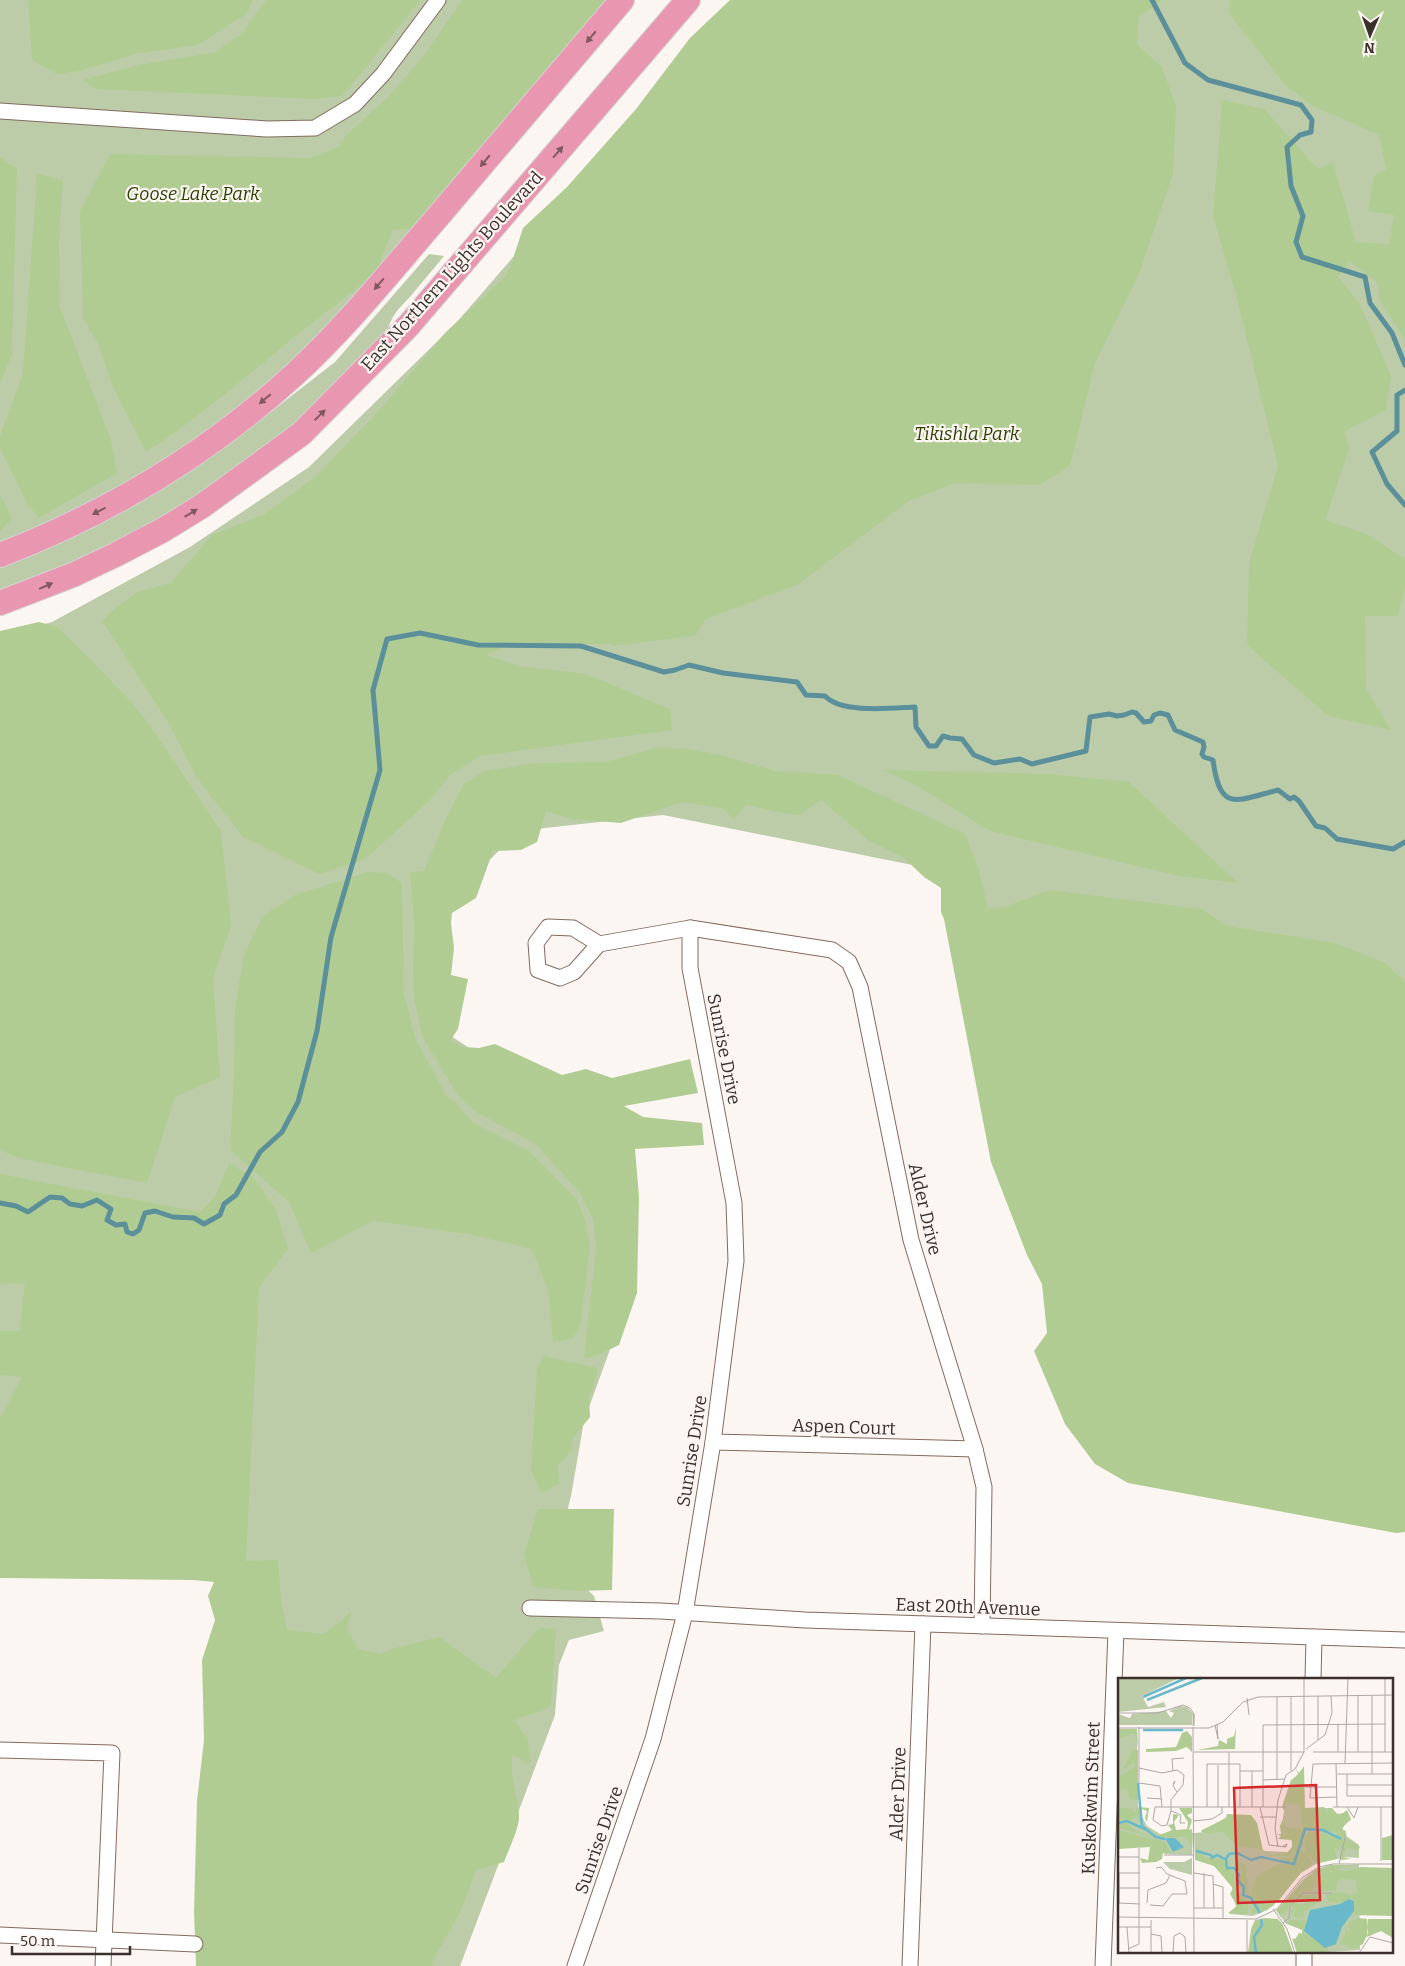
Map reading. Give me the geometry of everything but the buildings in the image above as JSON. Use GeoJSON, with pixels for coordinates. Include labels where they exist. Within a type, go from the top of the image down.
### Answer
{"type":"FeatureCollection","features":[{"type":"Feature","properties":{"kind":"main road"},"geometry":{"type":"LineString","coordinates":[[0,555],[58,531],[142,488],[180,465],[296,374],[397,264],[622,0]]}},
{"type":"Feature","properties":{"kind":"main road","name":"East Northern Lights Boulevard"},"geometry":{"type":"LineString","coordinates":[[0,603],[75,574],[163,530],[210,501],[301,434],[408,326],[688,0]]}},
{"type":"Feature","properties":{"kind":"street"},"geometry":{"type":"LineString","coordinates":[[0,111],[268,129],[315,128],[355,104],[383,74],[438,0]]}},
{"type":"Feature","properties":{"kind":"street","name":"Alder Drive"},"geometry":{"type":"LineString","coordinates":[[599,944],[690,928],[832,950],[849,962],[860,987],[910,1240],[984,1486],[982,1626]]}},
{"type":"Feature","properties":{"kind":"street","name":"Sunrise Drive"},"geometry":{"type":"LineString","coordinates":[[575,1966],[653,1739],[685,1613],[713,1442],[736,1261],[734,1203],[690,968],[690,928]]}},
{"type":"Feature","properties":{"kind":"street","name":"Aspen Court"},"geometry":{"type":"LineString","coordinates":[[713,1442],[974,1449]]}},
{"type":"Feature","properties":{"kind":"street","name":"East 20th Avenue"},"geometry":{"type":"LineString","coordinates":[[530,1608],[923,1624],[1405,1640]]}},
{"type":"Feature","properties":{"kind":"street","name":"Alder Drive"},"geometry":{"type":"LineString","coordinates":[[910,1966],[923,1624]]}},
{"type":"Feature","properties":{"kind":"street","name":"Kuskokwim Street"},"geometry":{"type":"LineString","coordinates":[[1103,1966],[1116,1630]]}},
{"type":"Feature","properties":{"kind":"street"},"geometry":{"type":"LineString","coordinates":[[1313,1678],[1314,1637]]}},
{"type":"Feature","properties":{"kind":"street"},"geometry":{"type":"LineString","coordinates":[[0,1750],[112,1753],[104,1966]]}},
{"type":"Feature","properties":{"kind":"street"},"geometry":{"type":"LineString","coordinates":[[0,1935],[195,1944]]}},
{"type":"Feature","properties":{"kind":"green space","name":"Goose Lake Park"},"geometry":{"type":"Polygon","coordinates":[[[0,0],[615,0],[347,311],[243,409],[117,493],[0,545],[0,0]]]}},
{"type":"Feature","properties":{"kind":"green space"},"geometry":{"type":"Polygon","coordinates":[[[28,0],[253,0],[246,14],[198,45],[135,54],[80,71],[57,74],[32,60],[28,0]]]}},
{"type":"Feature","properties":{"kind":"green space"},"geometry":{"type":"Polygon","coordinates":[[[266,0],[421,0],[342,96],[314,99],[95,89],[83,80],[137,65],[216,52],[242,33],[266,0]]]}},
{"type":"Feature","properties":{"kind":"green space"},"geometry":{"type":"Polygon","coordinates":[[[462,0],[611,0],[417,228],[393,230],[381,259],[384,267],[214,403],[146,452],[113,387],[98,344],[83,318],[80,211],[110,154],[310,158],[338,147],[346,135],[388,97],[423,57],[462,0]]]}},
{"type":"Feature","properties":{"kind":"green space"},"geometry":{"type":"Polygon","coordinates":[[[730,0],[1162,0],[1139,17],[1137,44],[1162,67],[1176,106],[1173,174],[1139,274],[1095,363],[1070,466],[1039,485],[955,483],[909,501],[797,585],[706,619],[695,636],[613,646],[611,644],[509,644],[486,655],[520,666],[586,674],[670,709],[672,730],[480,756],[450,775],[427,803],[364,860],[319,874],[243,837],[197,778],[168,722],[102,621],[137,592],[171,583],[212,535],[264,514],[314,478],[378,412],[445,333],[508,274],[523,228],[567,187],[636,109],[690,38],[730,0]]]}},
{"type":"Feature","properties":{"kind":"green space","name":"Tikishla Park"},"geometry":{"type":"Polygon","coordinates":[[[736,0],[1405,0],[1405,1514],[957,874],[663,815],[518,831],[439,912],[442,1030],[628,1153],[632,1289],[584,1421],[571,1496],[560,1540],[570,1573],[594,1596],[604,1631],[569,1640],[559,1665],[555,1715],[460,1966],[224,1966],[240,1575],[0,1568],[0,636],[52,622],[190,547],[309,467],[456,323],[736,0]]]}},
{"type":"Feature","properties":{"kind":"green space"},"geometry":{"type":"Polygon","coordinates":[[[1230,0],[1405,0],[1405,340],[1379,298],[1378,283],[1349,261],[1338,277],[1360,304],[1391,376],[1386,410],[1345,431],[1349,449],[1325,520],[1367,534],[1405,559],[1405,587],[1398,616],[1365,616],[1366,689],[1391,730],[1328,716],[1247,645],[1249,563],[1278,466],[1236,295],[1213,216],[1222,100],[1264,109],[1318,169],[1333,162],[1356,242],[1389,244],[1394,215],[1368,211],[1374,176],[1386,169],[1379,135],[1313,106],[1287,87],[1229,13],[1230,0]]]}},
{"type":"Feature","properties":{"kind":"green space"},"geometry":{"type":"Polygon","coordinates":[[[0,157],[17,169],[12,354],[0,384],[0,157]]]}},
{"type":"Feature","properties":{"kind":"green space"},"geometry":{"type":"Polygon","coordinates":[[[37,174],[63,180],[59,241],[60,307],[111,440],[117,473],[39,518],[27,503],[0,448],[0,436],[23,374],[37,174]]]}},
{"type":"Feature","properties":{"kind":"green space"},"geometry":{"type":"Polygon","coordinates":[[[429,254],[444,256],[396,312],[380,344],[298,422],[205,491],[156,521],[105,548],[53,571],[0,590],[0,564],[93,528],[164,486],[250,428],[335,362],[429,254]]]}},
{"type":"Feature","properties":{"kind":"green space"},"geometry":{"type":"Polygon","coordinates":[[[0,495],[12,518],[0,531],[0,495]]]}},
{"type":"Feature","properties":{"kind":"green space"},"geometry":{"type":"Polygon","coordinates":[[[39,622],[58,627],[122,692],[146,720],[221,831],[231,926],[213,978],[220,1077],[175,1097],[147,1183],[22,1159],[0,1150],[0,631],[39,622]]]}},
{"type":"Feature","properties":{"kind":"green space"},"geometry":{"type":"Polygon","coordinates":[[[656,748],[688,749],[720,755],[775,771],[838,775],[965,834],[979,870],[988,909],[1005,907],[1049,890],[1202,909],[1227,926],[1335,943],[1385,963],[1405,981],[1405,1532],[1396,1533],[1128,1483],[1095,1464],[1065,1424],[1034,1351],[1047,1333],[1042,1284],[1027,1255],[991,1162],[944,919],[941,912],[941,888],[924,877],[904,858],[868,840],[821,800],[799,815],[746,805],[733,820],[724,809],[682,802],[621,823],[573,819],[546,811],[537,842],[521,850],[493,851],[476,898],[452,913],[451,923],[454,948],[451,975],[468,979],[458,1029],[450,1041],[463,1047],[479,1048],[495,1044],[562,1075],[586,1069],[612,1078],[690,1059],[698,1093],[624,1106],[643,1117],[702,1123],[704,1145],[635,1149],[639,1197],[637,1293],[619,1345],[584,1358],[596,1251],[593,1219],[580,1193],[537,1145],[475,1111],[459,1097],[422,1036],[414,998],[414,922],[410,872],[424,871],[446,818],[464,784],[484,771],[536,763],[606,762],[656,748]]]}},
{"type":"Feature","properties":{"kind":"green space"},"geometry":{"type":"Polygon","coordinates":[[[884,770],[1048,774],[1129,782],[1238,883],[1179,876],[990,831],[917,786],[884,770]]]}},
{"type":"Feature","properties":{"kind":"green space"},"geometry":{"type":"Polygon","coordinates":[[[368,872],[387,873],[402,883],[404,995],[416,1040],[447,1097],[456,1103],[473,1123],[529,1151],[577,1200],[585,1220],[590,1250],[580,1326],[572,1339],[553,1342],[548,1290],[532,1249],[468,1234],[373,1221],[311,1253],[289,1202],[230,1150],[235,1008],[244,954],[263,916],[295,895],[368,872]]]}},
{"type":"Feature","properties":{"kind":"green space"},"geometry":{"type":"Polygon","coordinates":[[[229,1163],[254,1178],[276,1210],[288,1249],[259,1287],[246,1561],[278,1560],[281,1598],[287,1630],[324,1634],[351,1612],[347,1628],[358,1649],[380,1654],[391,1649],[439,1637],[496,1678],[539,1628],[556,1629],[551,1705],[541,1711],[514,1720],[528,1740],[530,1764],[513,1755],[512,1771],[519,1817],[515,1834],[504,1862],[476,1870],[460,1913],[435,1956],[432,1966],[196,1966],[194,1911],[197,1801],[204,1740],[202,1660],[215,1620],[208,1596],[214,1582],[193,1580],[0,1578],[0,1418],[22,1377],[0,1375],[0,1331],[19,1331],[25,1283],[0,1284],[0,1174],[200,1212],[215,1197],[229,1163]]]}},
{"type":"Feature","properties":{"kind":"green space"},"geometry":{"type":"Polygon","coordinates":[[[544,1356],[597,1368],[597,1375],[589,1397],[590,1417],[573,1438],[571,1451],[558,1465],[559,1484],[542,1493],[531,1471],[537,1368],[544,1356]]]}},
{"type":"Feature","properties":{"kind":"green space"},"geometry":{"type":"Polygon","coordinates":[[[538,1509],[614,1509],[612,1590],[576,1591],[533,1587],[524,1554],[538,1509]]]}},
{"type":"Feature","properties":{"kind":"waterway"},"geometry":{"type":"LineString","coordinates":[[1152,0],[1185,63],[1208,80],[1301,105],[1312,120],[1311,132],[1300,135],[1287,147],[1291,186],[1303,216],[1296,242],[1302,257],[1365,277],[1370,303],[1392,333],[1405,365]]}},
{"type":"Feature","properties":{"kind":"waterway"},"geometry":{"type":"LineString","coordinates":[[1405,390],[1397,395],[1397,431],[1372,452],[1387,484],[1405,505]]}},
{"type":"Feature","properties":{"kind":"waterway"},"geometry":{"type":"LineString","coordinates":[[0,1203],[16,1206],[28,1212],[50,1197],[62,1198],[70,1204],[82,1206],[97,1200],[111,1209],[107,1220],[116,1225],[125,1224],[127,1232],[133,1234],[139,1230],[145,1213],[155,1211],[173,1217],[194,1218],[204,1224],[220,1215],[224,1204],[236,1195],[260,1152],[282,1132],[298,1102],[317,1031],[331,937],[380,770],[373,690],[387,639],[420,633],[478,645],[581,646],[664,672],[689,665],[723,673],[797,682],[806,695],[825,696],[833,702],[855,708],[915,707],[916,727],[929,746],[936,746],[943,736],[962,739],[974,755],[994,763],[1020,759],[1032,764],[1086,751],[1090,717],[1109,714],[1117,716],[1132,712],[1136,713],[1144,722],[1151,721],[1154,715],[1160,713],[1168,715],[1175,730],[1203,742],[1202,754],[1204,757],[1213,760],[1216,777],[1220,789],[1225,796],[1232,799],[1240,799],[1278,790],[1290,799],[1294,797],[1299,801],[1316,826],[1325,828],[1337,839],[1393,849],[1405,842]]}}]}
